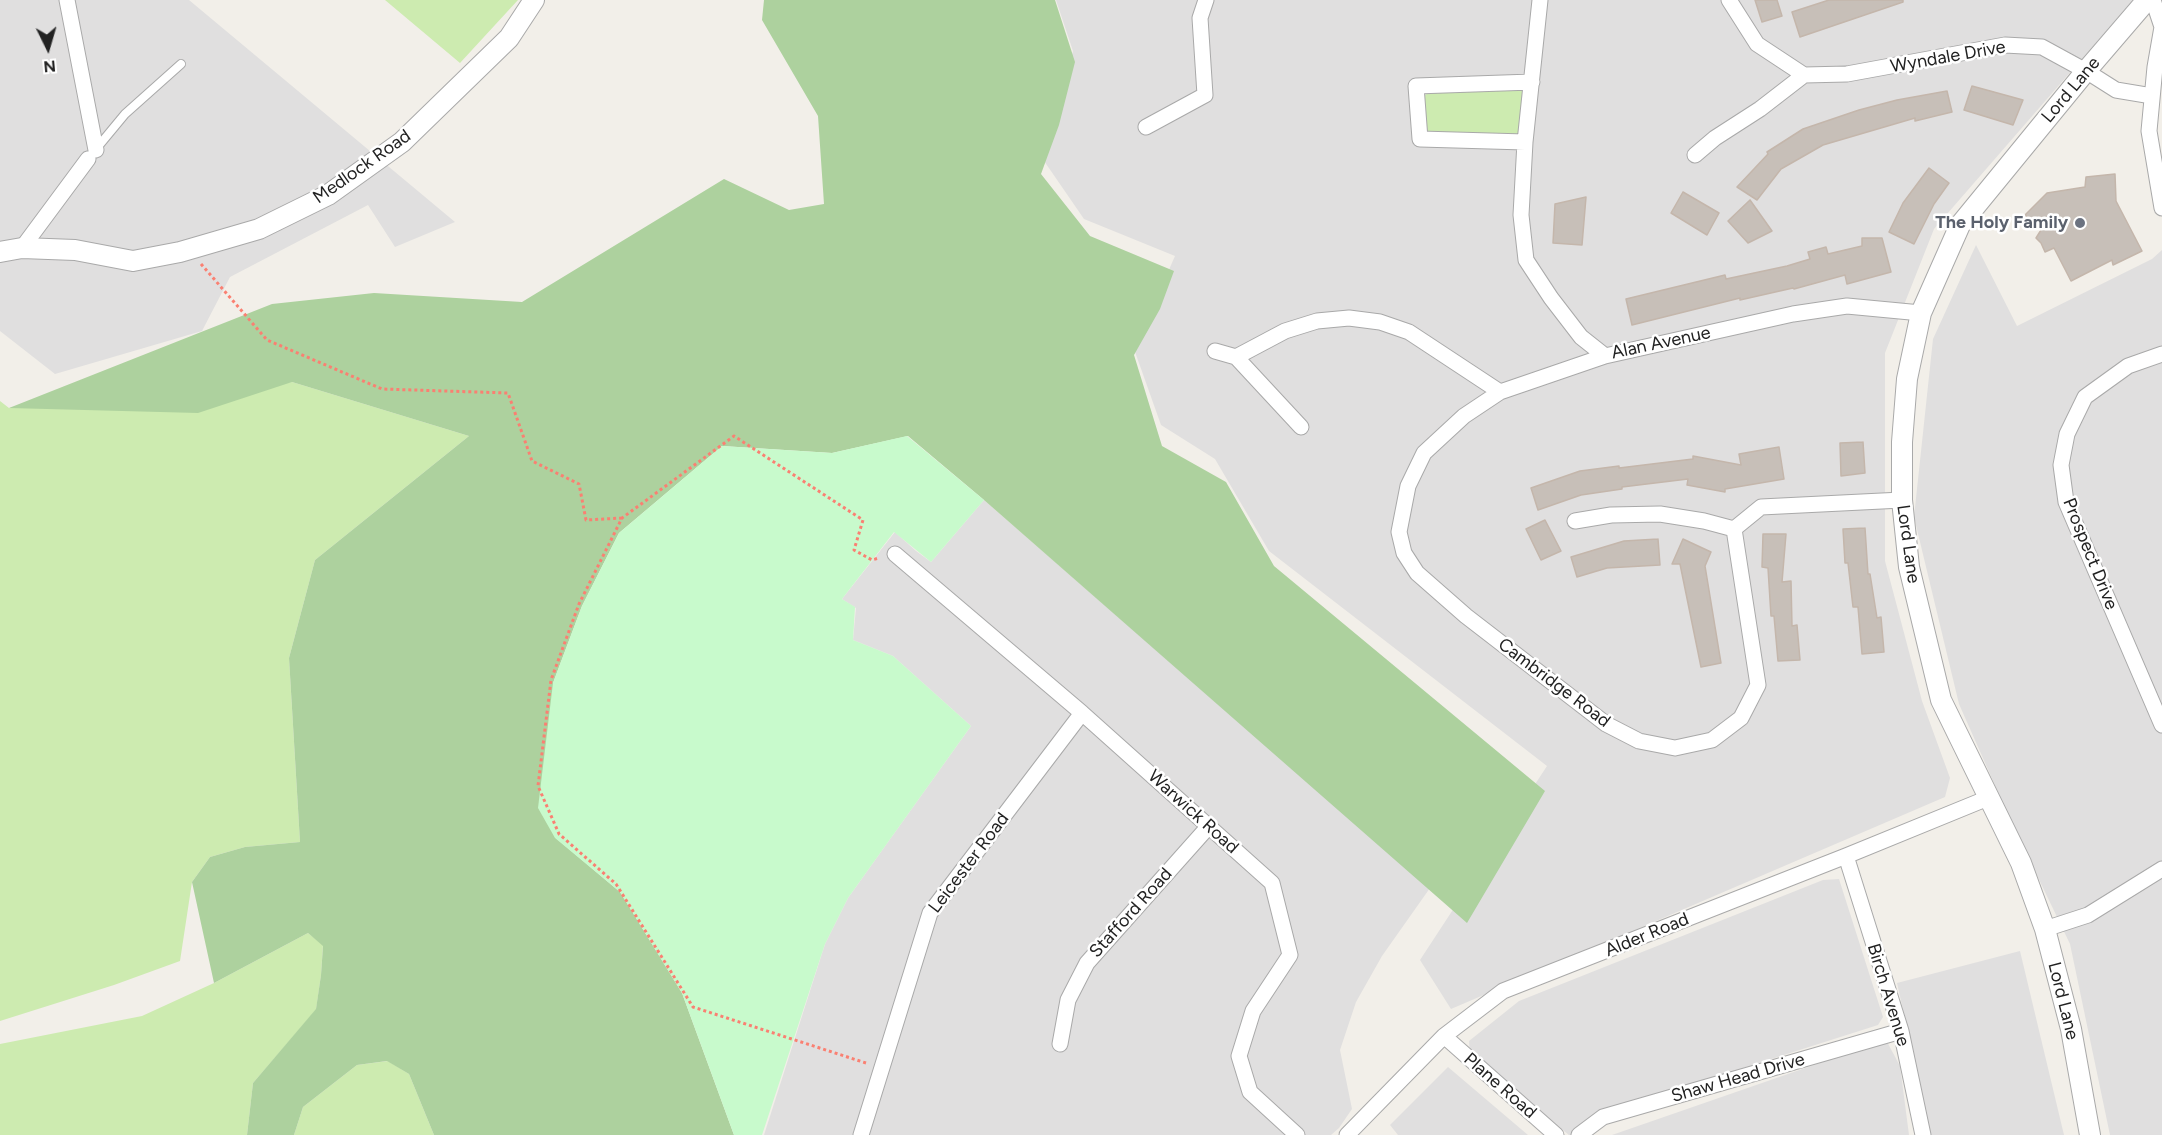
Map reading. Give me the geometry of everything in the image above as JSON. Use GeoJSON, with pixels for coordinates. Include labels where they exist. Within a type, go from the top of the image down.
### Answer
{"type":"FeatureCollection","features":[{"type":"Feature","properties":{"kind":"street"},"geometry":{"type":"LineString","coordinates":[[22,248],[92,155],[67,0]]}},
{"type":"Feature","properties":{"kind":"street","name":"Medlock Road"},"geometry":{"type":"LineString","coordinates":[[0,252],[22,248],[75,250],[133,261],[188,249],[259,229],[328,195],[402,142],[509,38],[534,0]]}},
{"type":"Feature","properties":{"kind":"street"},"geometry":{"type":"LineString","coordinates":[[1146,128],[1205,95],[1200,18],[1206,0]]}},
{"type":"Feature","properties":{"kind":"street","name":"Alan Avenue"},"geometry":{"type":"LineString","coordinates":[[1540,0],[1525,142],[1521,215],[1526,260],[1581,337],[1605,356],[1793,314],[1847,306],[1921,313]]}},
{"type":"Feature","properties":{"kind":"street"},"geometry":{"type":"LineString","coordinates":[[1695,155],[1715,138],[1760,110],[1804,75],[1757,44],[1729,0]]}},
{"type":"Feature","properties":{"kind":"street","name":"Lord Lane"},"geometry":{"type":"LineString","coordinates":[[2090,1135],[2071,1029],[2045,929],[2021,863],[1941,700],[1909,567],[1902,500],[1902,442],[1907,379],[1921,313],[1960,225],[2147,0]]}},
{"type":"Feature","properties":{"kind":"street"},"geometry":{"type":"LineString","coordinates":[[2153,0],[2162,27],[2149,131],[2162,208]]}},
{"type":"Feature","properties":{"kind":"street","name":"Wyndale Drive"},"geometry":{"type":"LineString","coordinates":[[1804,75],[1847,74],[2005,45],[2042,47],[2116,90],[2152,96]]}},
{"type":"Feature","properties":{"kind":"street"},"geometry":{"type":"LineString","coordinates":[[1525,142],[1420,140],[1416,86],[1532,82]]}},
{"type":"Feature","properties":{"kind":"street"},"geometry":{"type":"LineString","coordinates":[[1236,357],[1285,331],[1317,321],[1348,318],[1380,322],[1409,332],[1500,392]]}},
{"type":"Feature","properties":{"kind":"street"},"geometry":{"type":"LineString","coordinates":[[1215,351],[1236,357],[1301,427]]}},
{"type":"Feature","properties":{"kind":"street","name":"Prospect Drive"},"geometry":{"type":"LineString","coordinates":[[2162,354],[2128,366],[2085,397],[2067,434],[2061,465],[2066,502],[2162,725]]}},
{"type":"Feature","properties":{"kind":"street","name":"Cambridge Road"},"geometry":{"type":"LineString","coordinates":[[1605,356],[1500,392],[1464,416],[1424,453],[1408,486],[1399,532],[1404,553],[1417,573],[1466,616],[1606,724],[1639,741],[1675,748],[1712,740],[1741,718],[1758,685],[1734,529]]}},
{"type":"Feature","properties":{"kind":"street"},"geometry":{"type":"LineString","coordinates":[[1575,521],[1611,515],[1660,514],[1704,521],[1734,529],[1761,507],[1902,500]]}},
{"type":"Feature","properties":{"kind":"street","name":"Warwick Road"},"geometry":{"type":"LineString","coordinates":[[895,554],[1082,713],[1272,883],[1290,955],[1253,1011],[1239,1056],[1251,1092],[1297,1135]]}},
{"type":"Feature","properties":{"kind":"street","name":"Leicester Road"},"geometry":{"type":"LineString","coordinates":[[861,1135],[930,913],[1082,713]]}},
{"type":"Feature","properties":{"kind":"street","name":"Alder Road"},"geometry":{"type":"LineString","coordinates":[[1347,1135],[1444,1036],[1503,992],[1988,798]]}},
{"type":"Feature","properties":{"kind":"street","name":"Stafford Road"},"geometry":{"type":"LineString","coordinates":[[1060,1044],[1068,1000],[1087,963],[1209,826]]}},
{"type":"Feature","properties":{"kind":"street","name":"Birch Avenue"},"geometry":{"type":"LineString","coordinates":[[1846,856],[1901,1031],[1923,1135]]}},
{"type":"Feature","properties":{"kind":"street"},"geometry":{"type":"LineString","coordinates":[[2045,929],[2088,915],[2162,869]]}},
{"type":"Feature","properties":{"kind":"street","name":"Shaw Head Drive"},"geometry":{"type":"LineString","coordinates":[[1579,1135],[1603,1117],[1901,1031]]}},
{"type":"Feature","properties":{"kind":"street","name":"Plane Road"},"geometry":{"type":"LineString","coordinates":[[1444,1036],[1556,1135]]}},
{"type":"Feature","properties":{"kind":"lane"},"geometry":{"type":"LineString","coordinates":[[92,155],[124,114],[181,64]]}},
{"type":"Feature","properties":{"kind":"path"},"geometry":{"type":"LineString","coordinates":[[188,249],[267,340],[382,389],[508,393],[532,461],[579,484],[586,520],[622,518]]}},
{"type":"Feature","properties":{"kind":"path"},"geometry":{"type":"LineString","coordinates":[[881,1068],[693,1007],[616,884],[559,834],[538,786],[551,680],[579,604],[622,518],[734,436],[863,520],[854,550],[872,560],[895,554]]}},
{"type":"Feature","properties":{"kind":"shaded area"},"geometry":{"type":"Polygon","coordinates":[[[0,0],[189,0],[455,222],[395,247],[368,205],[230,277],[202,331],[55,374],[0,331],[0,0]]]}},
{"type":"Feature","properties":{"kind":"shaded area"},"geometry":{"type":"Polygon","coordinates":[[[1056,0],[2133,0],[1934,229],[1885,353],[1885,561],[1922,701],[1950,778],[1945,797],[1451,1009],[1420,960],[1547,766],[1269,551],[1215,459],[1161,425],[1134,349],[1175,256],[1084,219],[1042,158],[1073,51],[1056,0]]]}},
{"type":"Feature","properties":{"kind":"shaded area"},"geometry":{"type":"Polygon","coordinates":[[[1976,245],[2017,326],[2152,259],[2162,250],[2162,1135],[2110,1135],[2070,944],[2009,817],[1959,704],[1914,517],[1933,339],[1976,245]]]}},
{"type":"Feature","properties":{"kind":"shaded area"},"geometry":{"type":"Polygon","coordinates":[[[984,500],[1430,888],[1382,956],[1356,1002],[1340,1050],[1352,1109],[1339,1128],[1331,1135],[764,1135],[825,944],[848,898],[971,726],[893,656],[853,640],[856,608],[842,599],[895,532],[931,562],[984,500]]]}},
{"type":"Feature","properties":{"kind":"shaded area"},"geometry":{"type":"Polygon","coordinates":[[[1839,879],[1883,1017],[1878,1025],[1605,1112],[1572,1135],[1569,1135],[1470,1055],[1469,1041],[1519,1001],[1823,880],[1839,879]]]}},
{"type":"Feature","properties":{"kind":"shaded area"},"geometry":{"type":"Polygon","coordinates":[[[2020,951],[2064,1135],[1931,1135],[1897,983],[2020,951]]]}},
{"type":"Feature","properties":{"kind":"shaded area"},"geometry":{"type":"Polygon","coordinates":[[[1886,1040],[1900,1066],[1909,1135],[1612,1135],[1886,1040]]]}},
{"type":"Feature","properties":{"kind":"shaded area"},"geometry":{"type":"Polygon","coordinates":[[[1448,1067],[1528,1135],[1398,1135],[1390,1125],[1448,1067]]]}},
{"type":"Feature","properties":{"kind":"green space"},"geometry":{"type":"Polygon","coordinates":[[[385,0],[518,0],[460,63],[385,0]]]}},
{"type":"Feature","properties":{"kind":"green space"},"geometry":{"type":"Polygon","coordinates":[[[764,0],[1055,0],[1075,62],[1059,125],[1041,174],[1090,236],[1174,271],[1160,309],[1134,355],[1162,446],[1226,482],[1274,566],[1545,791],[1467,923],[908,436],[832,453],[722,446],[619,533],[582,606],[553,683],[556,838],[620,892],[682,993],[734,1135],[434,1135],[409,1074],[387,1061],[357,1065],[303,1107],[294,1135],[247,1135],[253,1083],[316,1009],[323,946],[308,933],[214,983],[192,882],[210,857],[245,847],[300,842],[289,658],[315,560],[469,436],[292,382],[198,413],[9,408],[272,304],[374,293],[522,302],[724,179],[789,210],[824,204],[818,116],[762,20],[764,0]]]}},
{"type":"Feature","properties":{"kind":"green space"},"geometry":{"type":"Polygon","coordinates":[[[1528,87],[1522,136],[1428,132],[1421,97],[1435,90],[1528,87]]]}},
{"type":"Feature","properties":{"kind":"green space"},"geometry":{"type":"Polygon","coordinates":[[[292,382],[469,436],[315,560],[289,658],[300,842],[245,847],[210,857],[192,882],[180,961],[114,985],[0,1021],[0,401],[9,408],[292,382]]]}},
{"type":"Feature","properties":{"kind":"green space"},"geometry":{"type":"Polygon","coordinates":[[[907,436],[984,500],[931,562],[894,532],[842,599],[855,607],[853,640],[893,656],[971,726],[848,898],[825,944],[762,1135],[734,1135],[682,993],[620,892],[555,838],[538,808],[553,683],[582,606],[619,533],[722,446],[832,453],[907,436]]]}},
{"type":"Feature","properties":{"kind":"green space"},"geometry":{"type":"Polygon","coordinates":[[[308,933],[323,945],[316,1010],[253,1083],[247,1135],[0,1135],[0,1044],[142,1016],[214,983],[308,933]]]}},
{"type":"Feature","properties":{"kind":"green space"},"geometry":{"type":"Polygon","coordinates":[[[388,1061],[409,1074],[434,1135],[294,1135],[303,1107],[357,1065],[388,1061]]]}},
{"type":"Feature","properties":{"kind":"building"},"geometry":{"type":"Polygon","coordinates":[[[1755,0],[1777,0],[1782,16],[1762,22],[1755,0]]]}},
{"type":"Feature","properties":{"kind":"building"},"geometry":{"type":"Polygon","coordinates":[[[1829,0],[1903,0],[1903,2],[1800,37],[1792,12],[1829,0]]]}},
{"type":"Feature","properties":{"kind":"building"},"geometry":{"type":"Polygon","coordinates":[[[1972,86],[2023,100],[2013,125],[1964,110],[1972,86]]]}},
{"type":"Feature","properties":{"kind":"building"},"geometry":{"type":"Polygon","coordinates":[[[1947,91],[1952,112],[1915,121],[1915,118],[1823,145],[1781,169],[1757,200],[1737,187],[1768,154],[1767,152],[1803,129],[1859,110],[1947,91]]]}},
{"type":"Feature","properties":{"kind":"building"},"geometry":{"type":"Polygon","coordinates":[[[1929,168],[1949,183],[1934,204],[1914,244],[1889,232],[1903,203],[1929,168]]]}},
{"type":"Feature","properties":{"kind":"building","name":"The Holy Family"},"geometry":{"type":"Polygon","coordinates":[[[2115,174],[2116,201],[2142,251],[2113,265],[2112,260],[2071,281],[2054,248],[2045,252],[2036,238],[2041,230],[2025,215],[2047,193],[2085,187],[2086,177],[2115,174]]]}},
{"type":"Feature","properties":{"kind":"building"},"geometry":{"type":"Polygon","coordinates":[[[1683,192],[1719,213],[1707,235],[1671,213],[1683,192]]]}},
{"type":"Feature","properties":{"kind":"building"},"geometry":{"type":"Polygon","coordinates":[[[1586,197],[1582,245],[1553,243],[1555,204],[1586,197]]]}},
{"type":"Feature","properties":{"kind":"building"},"geometry":{"type":"Polygon","coordinates":[[[1750,200],[1772,231],[1748,243],[1728,221],[1750,200]]]}},
{"type":"Feature","properties":{"kind":"building"},"geometry":{"type":"Polygon","coordinates":[[[1862,238],[1882,238],[1891,272],[1847,284],[1845,275],[1794,289],[1740,300],[1740,298],[1632,325],[1626,299],[1725,275],[1726,279],[1787,266],[1810,259],[1808,252],[1826,247],[1828,254],[1862,246],[1862,238]]]}},
{"type":"Feature","properties":{"kind":"building"},"geometry":{"type":"Polygon","coordinates":[[[1863,442],[1865,473],[1841,476],[1840,443],[1863,442]]]}},
{"type":"Feature","properties":{"kind":"building"},"geometry":{"type":"Polygon","coordinates":[[[1779,447],[1784,479],[1725,489],[1725,492],[1687,485],[1688,479],[1622,487],[1622,489],[1581,495],[1538,510],[1531,488],[1580,471],[1693,459],[1693,456],[1741,465],[1739,454],[1779,447]]]}},
{"type":"Feature","properties":{"kind":"building"},"geometry":{"type":"Polygon","coordinates":[[[1545,520],[1561,551],[1541,560],[1526,529],[1545,520]]]}},
{"type":"Feature","properties":{"kind":"building"},"geometry":{"type":"Polygon","coordinates":[[[1865,528],[1868,574],[1870,574],[1877,618],[1881,617],[1884,652],[1862,654],[1858,607],[1853,607],[1848,563],[1845,563],[1843,529],[1865,528]]]}},
{"type":"Feature","properties":{"kind":"building"},"geometry":{"type":"Polygon","coordinates":[[[1763,534],[1786,534],[1782,582],[1791,581],[1792,626],[1797,625],[1800,660],[1778,661],[1774,616],[1771,616],[1768,568],[1762,567],[1763,534]]]}},
{"type":"Feature","properties":{"kind":"building"},"geometry":{"type":"Polygon","coordinates":[[[1658,539],[1660,565],[1607,568],[1577,577],[1571,557],[1624,541],[1658,539]]]}},
{"type":"Feature","properties":{"kind":"building"},"geometry":{"type":"Polygon","coordinates":[[[1683,539],[1711,552],[1705,566],[1721,663],[1701,667],[1680,564],[1672,564],[1683,539]]]}},
{"type":"Feature","properties":{"kind":"place","name":"The Holy Family"},"geometry":{"type":"Point","coordinates":[2080,223]}}]}
